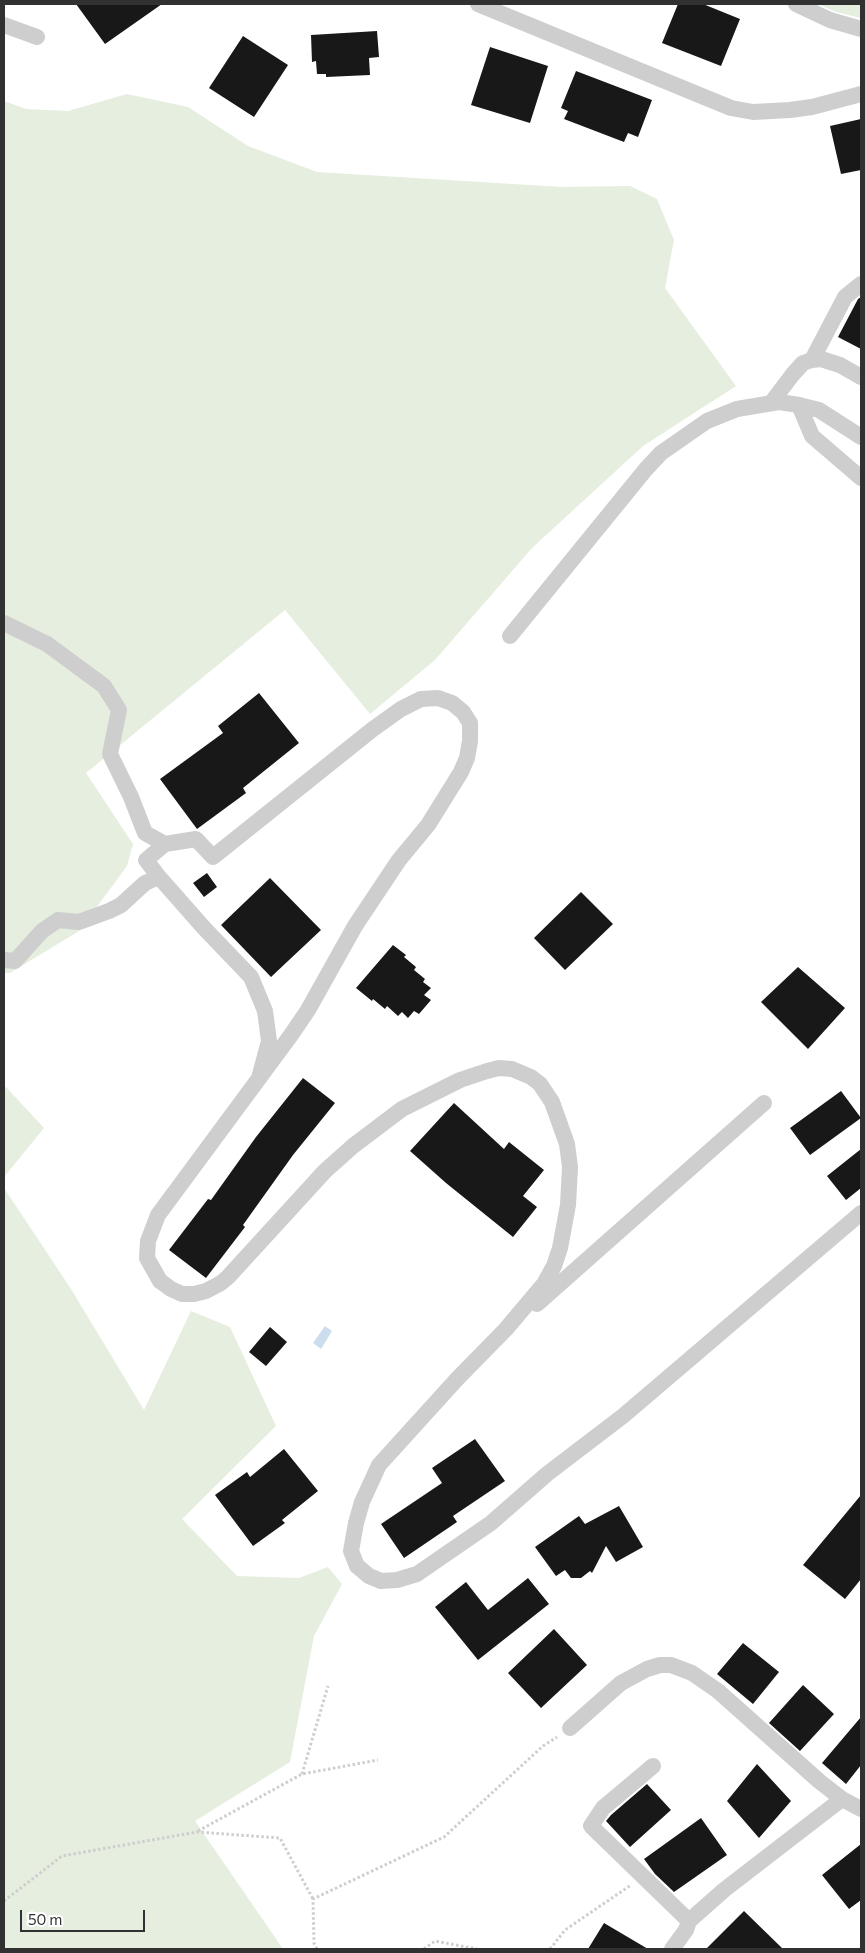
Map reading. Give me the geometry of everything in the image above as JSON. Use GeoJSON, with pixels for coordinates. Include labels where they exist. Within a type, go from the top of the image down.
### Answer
{"type":"FeatureCollection","features":[{"type":"Feature","properties":{"kind":"street"},"geometry":{"type":"LineString","coordinates":[[478,4],[731,108],[753,112],[790,110],[812,107],[861,94]]}},
{"type":"Feature","properties":{"kind":"street"},"geometry":{"type":"LineString","coordinates":[[796,4],[830,20],[861,29]]}},
{"type":"Feature","properties":{"kind":"street"},"geometry":{"type":"LineString","coordinates":[[4,25],[37,36]]}},
{"type":"Feature","properties":{"kind":"street"},"geometry":{"type":"LineString","coordinates":[[812,360],[845,297],[861,284]]}},
{"type":"Feature","properties":{"kind":"street"},"geometry":{"type":"LineString","coordinates":[[772,403],[803,363],[812,360],[821,359],[831,362],[861,377]]}},
{"type":"Feature","properties":{"kind":"street"},"geometry":{"type":"LineString","coordinates":[[510,636],[661,453],[707,421],[737,409],[772,403],[799,405],[819,410],[861,437]]}},
{"type":"Feature","properties":{"kind":"street"},"geometry":{"type":"LineString","coordinates":[[799,405],[812,436],[861,478]]}},
{"type":"Feature","properties":{"kind":"street"},"geometry":{"type":"LineString","coordinates":[[4,623],[47,644],[104,686],[119,710],[110,754],[131,797],[145,833],[165,844]]}},
{"type":"Feature","properties":{"kind":"street"},"geometry":{"type":"LineString","coordinates":[[259,1078],[269,1041],[265,1011],[251,977],[159,877],[146,860],[165,844],[196,839],[213,856],[373,729],[401,710],[421,699],[438,698],[452,703],[463,712],[470,724],[467,758],[461,772],[428,825],[399,860],[376,893],[346,941],[308,1010],[259,1078],[158,1214],[148,1240],[147,1258],[160,1281],[182,1294],[194,1294],[221,1283],[325,1170],[380,1124],[402,1109],[460,1080],[499,1068],[512,1069],[522,1072],[540,1084],[552,1102],[567,1144],[570,1167],[568,1205],[560,1248],[554,1266],[544,1284],[506,1329]]}},
{"type":"Feature","properties":{"kind":"street"},"geometry":{"type":"LineString","coordinates":[[4,960],[15,962],[42,930],[58,920],[79,922],[109,911],[122,905],[145,883],[159,877]]}},
{"type":"Feature","properties":{"kind":"street"},"geometry":{"type":"LineString","coordinates":[[764,1103],[552,1291],[506,1329],[456,1378],[379,1465],[362,1502],[356,1523],[352,1545],[354,1560],[357,1566],[369,1576],[387,1581],[417,1574],[491,1523],[547,1474],[623,1416],[861,1214]]}},
{"type":"Feature","properties":{"kind":"street"},"geometry":{"type":"LineString","coordinates":[[570,1728],[621,1682],[647,1669],[660,1665],[671,1665],[692,1673],[718,1691],[842,1799],[861,1809]]}},
{"type":"Feature","properties":{"kind":"street"},"geometry":{"type":"LineString","coordinates":[[652,1766],[603,1808],[591,1826],[642,1878],[689,1921]]}},
{"type":"Feature","properties":{"kind":"street"},"geometry":{"type":"LineString","coordinates":[[672,1949],[686,1930],[689,1921],[724,1890],[842,1799]]}},
{"type":"Feature","properties":{"kind":"path"},"geometry":{"type":"LineString","coordinates":[[302,1774],[328,1686]]}},
{"type":"Feature","properties":{"kind":"path"},"geometry":{"type":"LineString","coordinates":[[312,1899],[444,1837],[543,1746],[570,1728]]}},
{"type":"Feature","properties":{"kind":"path"},"geometry":{"type":"LineString","coordinates":[[198,1832],[302,1774],[378,1760]]}},
{"type":"Feature","properties":{"kind":"path"},"geometry":{"type":"LineString","coordinates":[[4,1900],[62,1856],[198,1832],[280,1838],[312,1899],[314,1943],[317,1949]]}},
{"type":"Feature","properties":{"kind":"path"},"geometry":{"type":"LineString","coordinates":[[550,1949],[565,1930],[642,1878]]}},
{"type":"Feature","properties":{"kind":"path"},"geometry":{"type":"LineString","coordinates":[[424,1949],[436,1941],[477,1949]]}},
{"type":"Feature","properties":{"kind":"green space"},"geometry":{"type":"Polygon","coordinates":[[[818,4],[861,4],[861,18],[836,12],[818,4]]]}},
{"type":"Feature","properties":{"kind":"green space"},"geometry":{"type":"Polygon","coordinates":[[[127,94],[188,107],[248,146],[317,172],[562,187],[630,186],[657,199],[674,240],[665,288],[736,386],[643,446],[532,548],[435,660],[370,714],[285,610],[86,773],[133,844],[127,866],[79,931],[10,973],[4,973],[4,101],[26,109],[68,111],[127,94]]]}},
{"type":"Feature","properties":{"kind":"green space"},"geometry":{"type":"Polygon","coordinates":[[[6,1087],[44,1128],[4,1177],[4,1088],[6,1087]]]}},
{"type":"Feature","properties":{"kind":"green space"},"geometry":{"type":"Polygon","coordinates":[[[4,1188],[71,1289],[144,1410],[191,1311],[230,1327],[276,1426],[182,1519],[237,1576],[299,1578],[328,1567],[342,1584],[314,1636],[290,1762],[195,1821],[283,1949],[4,1949],[4,1188]]]}},
{"type":"Feature","properties":{"kind":"water"},"geometry":{"type":"Polygon","coordinates":[[[325,1326],[332,1331],[321,1349],[313,1343],[325,1326]]]}},
{"type":"Feature","properties":{"kind":"building"},"geometry":{"type":"Polygon","coordinates":[[[76,4],[162,4],[105,44],[76,4]]]}},
{"type":"Feature","properties":{"kind":"building"},"geometry":{"type":"Polygon","coordinates":[[[678,4],[703,4],[740,19],[721,66],[662,43],[678,4]]]}},
{"type":"Feature","properties":{"kind":"building"},"geometry":{"type":"Polygon","coordinates":[[[377,31],[379,57],[369,58],[370,75],[326,77],[326,74],[317,74],[316,61],[312,62],[311,35],[377,31]]]}},
{"type":"Feature","properties":{"kind":"building"},"geometry":{"type":"Polygon","coordinates":[[[243,36],[288,65],[254,117],[209,88],[243,36]]]}},
{"type":"Feature","properties":{"kind":"building"},"geometry":{"type":"Polygon","coordinates":[[[490,47],[548,66],[530,123],[471,105],[490,47]]]}},
{"type":"Feature","properties":{"kind":"building"},"geometry":{"type":"Polygon","coordinates":[[[576,71],[652,100],[638,137],[628,133],[624,142],[564,119],[568,111],[561,108],[576,71]]]}},
{"type":"Feature","properties":{"kind":"building"},"geometry":{"type":"Polygon","coordinates":[[[861,119],[861,170],[841,174],[830,126],[861,119]]]}},
{"type":"Feature","properties":{"kind":"building"},"geometry":{"type":"Polygon","coordinates":[[[861,297],[861,349],[838,337],[858,299],[861,297]]]}},
{"type":"Feature","properties":{"kind":"building"},"geometry":{"type":"Polygon","coordinates":[[[259,693],[299,743],[243,788],[246,793],[197,829],[160,779],[223,733],[218,726],[259,693]]]}},
{"type":"Feature","properties":{"kind":"building"},"geometry":{"type":"Polygon","coordinates":[[[207,873],[217,887],[204,897],[193,883],[207,873]]]}},
{"type":"Feature","properties":{"kind":"building"},"geometry":{"type":"Polygon","coordinates":[[[270,878],[321,930],[271,977],[221,925],[270,878]]]}},
{"type":"Feature","properties":{"kind":"building"},"geometry":{"type":"Polygon","coordinates":[[[581,892],[613,924],[565,970],[534,938],[581,892]]]}},
{"type":"Feature","properties":{"kind":"building"},"geometry":{"type":"Polygon","coordinates":[[[393,945],[406,955],[404,957],[416,967],[414,970],[425,979],[423,982],[431,988],[424,995],[431,1000],[419,1014],[414,1011],[408,1018],[402,1012],[398,1016],[387,1006],[385,1009],[356,988],[393,945]]]}},
{"type":"Feature","properties":{"kind":"building"},"geometry":{"type":"Polygon","coordinates":[[[798,967],[845,1008],[808,1049],[761,1002],[798,967]]]}},
{"type":"Feature","properties":{"kind":"building"},"geometry":{"type":"Polygon","coordinates":[[[303,1078],[335,1103],[293,1155],[243,1225],[245,1227],[206,1278],[169,1250],[208,1199],[211,1200],[256,1137],[303,1078]]]}},
{"type":"Feature","properties":{"kind":"building"},"geometry":{"type":"Polygon","coordinates":[[[841,1091],[861,1118],[810,1155],[790,1128],[841,1091]]]}},
{"type":"Feature","properties":{"kind":"building"},"geometry":{"type":"Polygon","coordinates":[[[454,1103],[504,1149],[509,1142],[544,1170],[523,1196],[537,1207],[513,1237],[410,1151],[454,1103]]]}},
{"type":"Feature","properties":{"kind":"building"},"geometry":{"type":"Polygon","coordinates":[[[861,1149],[861,1188],[846,1200],[827,1176],[861,1149]]]}},
{"type":"Feature","properties":{"kind":"building"},"geometry":{"type":"Polygon","coordinates":[[[270,1327],[287,1342],[266,1366],[249,1352],[270,1327]]]}},
{"type":"Feature","properties":{"kind":"building"},"geometry":{"type":"Polygon","coordinates":[[[475,1439],[505,1481],[453,1516],[457,1522],[404,1558],[381,1524],[442,1483],[432,1468],[475,1439]]]}},
{"type":"Feature","properties":{"kind":"building"},"geometry":{"type":"Polygon","coordinates":[[[284,1449],[318,1491],[282,1520],[285,1523],[253,1546],[215,1495],[247,1472],[250,1477],[284,1449]]]}},
{"type":"Feature","properties":{"kind":"building"},"geometry":{"type":"Polygon","coordinates":[[[861,1495],[861,1579],[845,1599],[803,1565],[861,1495]]]}},
{"type":"Feature","properties":{"kind":"building"},"geometry":{"type":"Polygon","coordinates":[[[619,1506],[643,1547],[616,1562],[606,1546],[592,1573],[590,1571],[581,1578],[571,1578],[565,1570],[556,1576],[535,1547],[579,1516],[585,1524],[619,1506]]]}},
{"type":"Feature","properties":{"kind":"building"},"geometry":{"type":"Polygon","coordinates":[[[528,1578],[549,1604],[478,1660],[435,1607],[466,1582],[488,1610],[528,1578]]]}},
{"type":"Feature","properties":{"kind":"building"},"geometry":{"type":"Polygon","coordinates":[[[554,1629],[587,1665],[541,1708],[508,1673],[554,1629]]]}},
{"type":"Feature","properties":{"kind":"building"},"geometry":{"type":"Polygon","coordinates":[[[743,1643],[779,1672],[753,1704],[717,1674],[743,1643]]]}},
{"type":"Feature","properties":{"kind":"building"},"geometry":{"type":"Polygon","coordinates":[[[803,1685],[834,1714],[800,1751],[769,1723],[803,1685]]]}},
{"type":"Feature","properties":{"kind":"building"},"geometry":{"type":"Polygon","coordinates":[[[861,1717],[861,1765],[846,1784],[822,1763],[861,1717]]]}},
{"type":"Feature","properties":{"kind":"building"},"geometry":{"type":"Polygon","coordinates":[[[757,1764],[791,1801],[759,1838],[727,1801],[757,1764]]]}},
{"type":"Feature","properties":{"kind":"building"},"geometry":{"type":"Polygon","coordinates":[[[647,1784],[671,1810],[630,1847],[606,1821],[647,1784]]]}},
{"type":"Feature","properties":{"kind":"building"},"geometry":{"type":"Polygon","coordinates":[[[701,1818],[727,1855],[674,1892],[655,1874],[644,1859],[701,1818]]]}},
{"type":"Feature","properties":{"kind":"building"},"geometry":{"type":"Polygon","coordinates":[[[861,1844],[861,1900],[849,1909],[822,1875],[861,1844]]]}},
{"type":"Feature","properties":{"kind":"building"},"geometry":{"type":"Polygon","coordinates":[[[744,1911],[783,1949],[706,1949],[744,1911]]]}},
{"type":"Feature","properties":{"kind":"building"},"geometry":{"type":"Polygon","coordinates":[[[604,1923],[648,1949],[588,1949],[604,1923]]]}}]}
